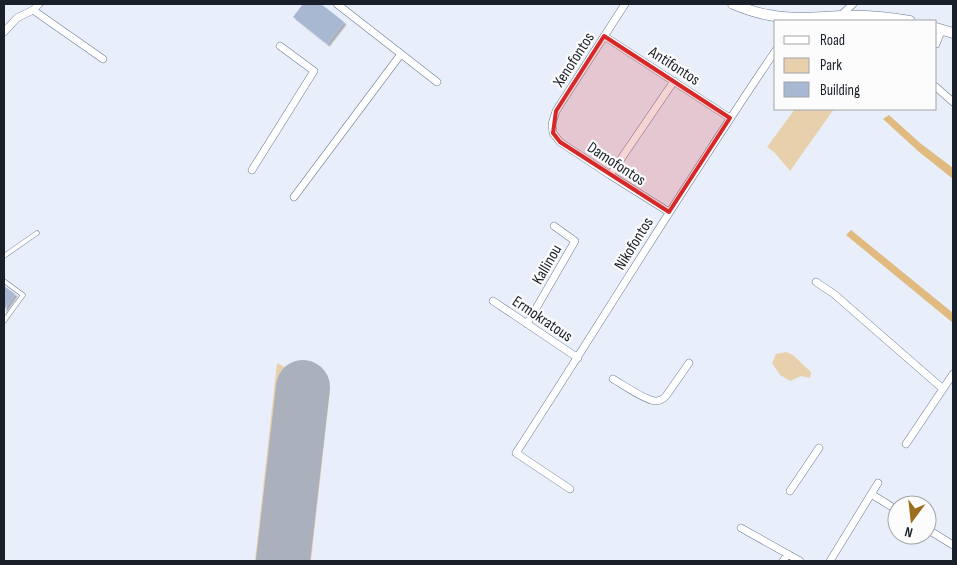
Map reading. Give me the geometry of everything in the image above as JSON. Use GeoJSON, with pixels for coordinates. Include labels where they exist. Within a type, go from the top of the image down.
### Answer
{"type":"FeatureCollection","features":[{"type":"Feature","properties":{"kind":"main road"},"geometry":{"type":"LineString","coordinates":[[733,4],[784,19],[868,15],[904,20]]}},
{"type":"Feature","properties":{"kind":"main road"},"geometry":{"type":"LineString","coordinates":[[939,29],[953,32]]}},
{"type":"Feature","properties":{"kind":"street"},"geometry":{"type":"LineString","coordinates":[[4,32],[17,18],[33,10],[39,4]]}},
{"type":"Feature","properties":{"kind":"street"},"geometry":{"type":"LineString","coordinates":[[337,4],[437,82]]}},
{"type":"Feature","properties":{"kind":"street","name":"Xenofontos"},"geometry":{"type":"LineString","coordinates":[[553,133],[552,124],[556,111],[625,4]]}},
{"type":"Feature","properties":{"kind":"street"},"geometry":{"type":"LineString","coordinates":[[840,16],[853,4]]}},
{"type":"Feature","properties":{"kind":"street"},"geometry":{"type":"LineString","coordinates":[[33,10],[103,59]]}},
{"type":"Feature","properties":{"kind":"street","name":"Antifontos"},"geometry":{"type":"LineString","coordinates":[[604,36],[730,118]]}},
{"type":"Feature","properties":{"kind":"street"},"geometry":{"type":"LineString","coordinates":[[252,170],[314,71],[280,46]]}},
{"type":"Feature","properties":{"kind":"street","name":"Nikofontos"},"geometry":{"type":"LineString","coordinates":[[570,489],[516,453],[669,212],[774,53]]}},
{"type":"Feature","properties":{"kind":"street"},"geometry":{"type":"LineString","coordinates":[[294,196],[401,54]]}},
{"type":"Feature","properties":{"kind":"street"},"geometry":{"type":"LineString","coordinates":[[610,175],[674,81]]}},
{"type":"Feature","properties":{"kind":"street"},"geometry":{"type":"LineString","coordinates":[[937,88],[953,102]]}},
{"type":"Feature","properties":{"kind":"street","name":"Damofontos"},"geometry":{"type":"LineString","coordinates":[[553,133],[560,142],[669,212]]}},
{"type":"Feature","properties":{"kind":"street","name":"Kallinou"},"geometry":{"type":"LineString","coordinates":[[527,324],[575,241],[554,226]]}},
{"type":"Feature","properties":{"kind":"street"},"geometry":{"type":"LineString","coordinates":[[816,282],[834,294],[943,389]]}},
{"type":"Feature","properties":{"kind":"street","name":"Ermokratous"},"geometry":{"type":"LineString","coordinates":[[493,301],[578,358]]}},
{"type":"Feature","properties":{"kind":"street"},"geometry":{"type":"LineString","coordinates":[[613,379],[648,399],[658,401],[663,400],[689,364]]}},
{"type":"Feature","properties":{"kind":"street"},"geometry":{"type":"LineString","coordinates":[[906,444],[953,374]]}},
{"type":"Feature","properties":{"kind":"street"},"geometry":{"type":"LineString","coordinates":[[790,491],[819,448]]}},
{"type":"Feature","properties":{"kind":"street"},"geometry":{"type":"LineString","coordinates":[[830,561],[878,483]]}},
{"type":"Feature","properties":{"kind":"street"},"geometry":{"type":"LineString","coordinates":[[871,494],[887,504]]}},
{"type":"Feature","properties":{"kind":"street"},"geometry":{"type":"LineString","coordinates":[[741,528],[800,561]]}},
{"type":"Feature","properties":{"kind":"street"},"geometry":{"type":"LineString","coordinates":[[937,535],[953,545]]}},
{"type":"Feature","properties":{"kind":"street"},"geometry":{"type":"LineString","coordinates":[[783,561],[788,554]]}},
{"type":"Feature","properties":{"kind":"lane"},"geometry":{"type":"LineString","coordinates":[[4,256],[37,233]]}},
{"type":"Feature","properties":{"kind":"lane"},"geometry":{"type":"LineString","coordinates":[[4,281],[23,295],[4,321]]}},
{"type":"Feature","properties":{"kind":"highlighted area"},"geometry":{"type":"Polygon","coordinates":[[[604,36],[730,118],[669,212],[560,142],[553,133],[556,111],[604,36]]]}},
{"type":"Feature","properties":{"kind":"green space"},"geometry":{"type":"Polygon","coordinates":[[[794,110],[833,110],[790,171],[774,152],[767,147],[794,110]]]}},
{"type":"Feature","properties":{"kind":"green space"},"geometry":{"type":"Polygon","coordinates":[[[786,352],[793,355],[811,372],[810,378],[801,376],[790,381],[780,375],[772,363],[776,354],[786,352]]]}},
{"type":"Feature","properties":{"kind":"green space"},"geometry":{"type":"Polygon","coordinates":[[[277,363],[330,391],[311,561],[296,561],[316,387],[289,373],[268,561],[255,561],[277,363]]]}},
{"type":"Feature","properties":{"kind":"shaded area"},"geometry":{"type":"Polygon","coordinates":[[[889,115],[920,143],[953,168],[953,179],[918,151],[883,119],[889,115]]]}},
{"type":"Feature","properties":{"kind":"shaded area"},"geometry":{"type":"Polygon","coordinates":[[[851,230],[953,313],[953,323],[846,235],[851,230]]]}},
{"type":"Feature","properties":{"kind":"building"},"geometry":{"type":"Polygon","coordinates":[[[303,4],[321,4],[344,22],[327,44],[293,17],[303,4]]]}},
{"type":"Feature","properties":{"kind":"building"},"geometry":{"type":"Polygon","coordinates":[[[4,286],[15,294],[4,310],[4,286]]]}},
{"type":"Feature","properties":{"kind":"runway"},"geometry":{"type":"LineString","coordinates":[[283,561],[303,387]]}}]}
